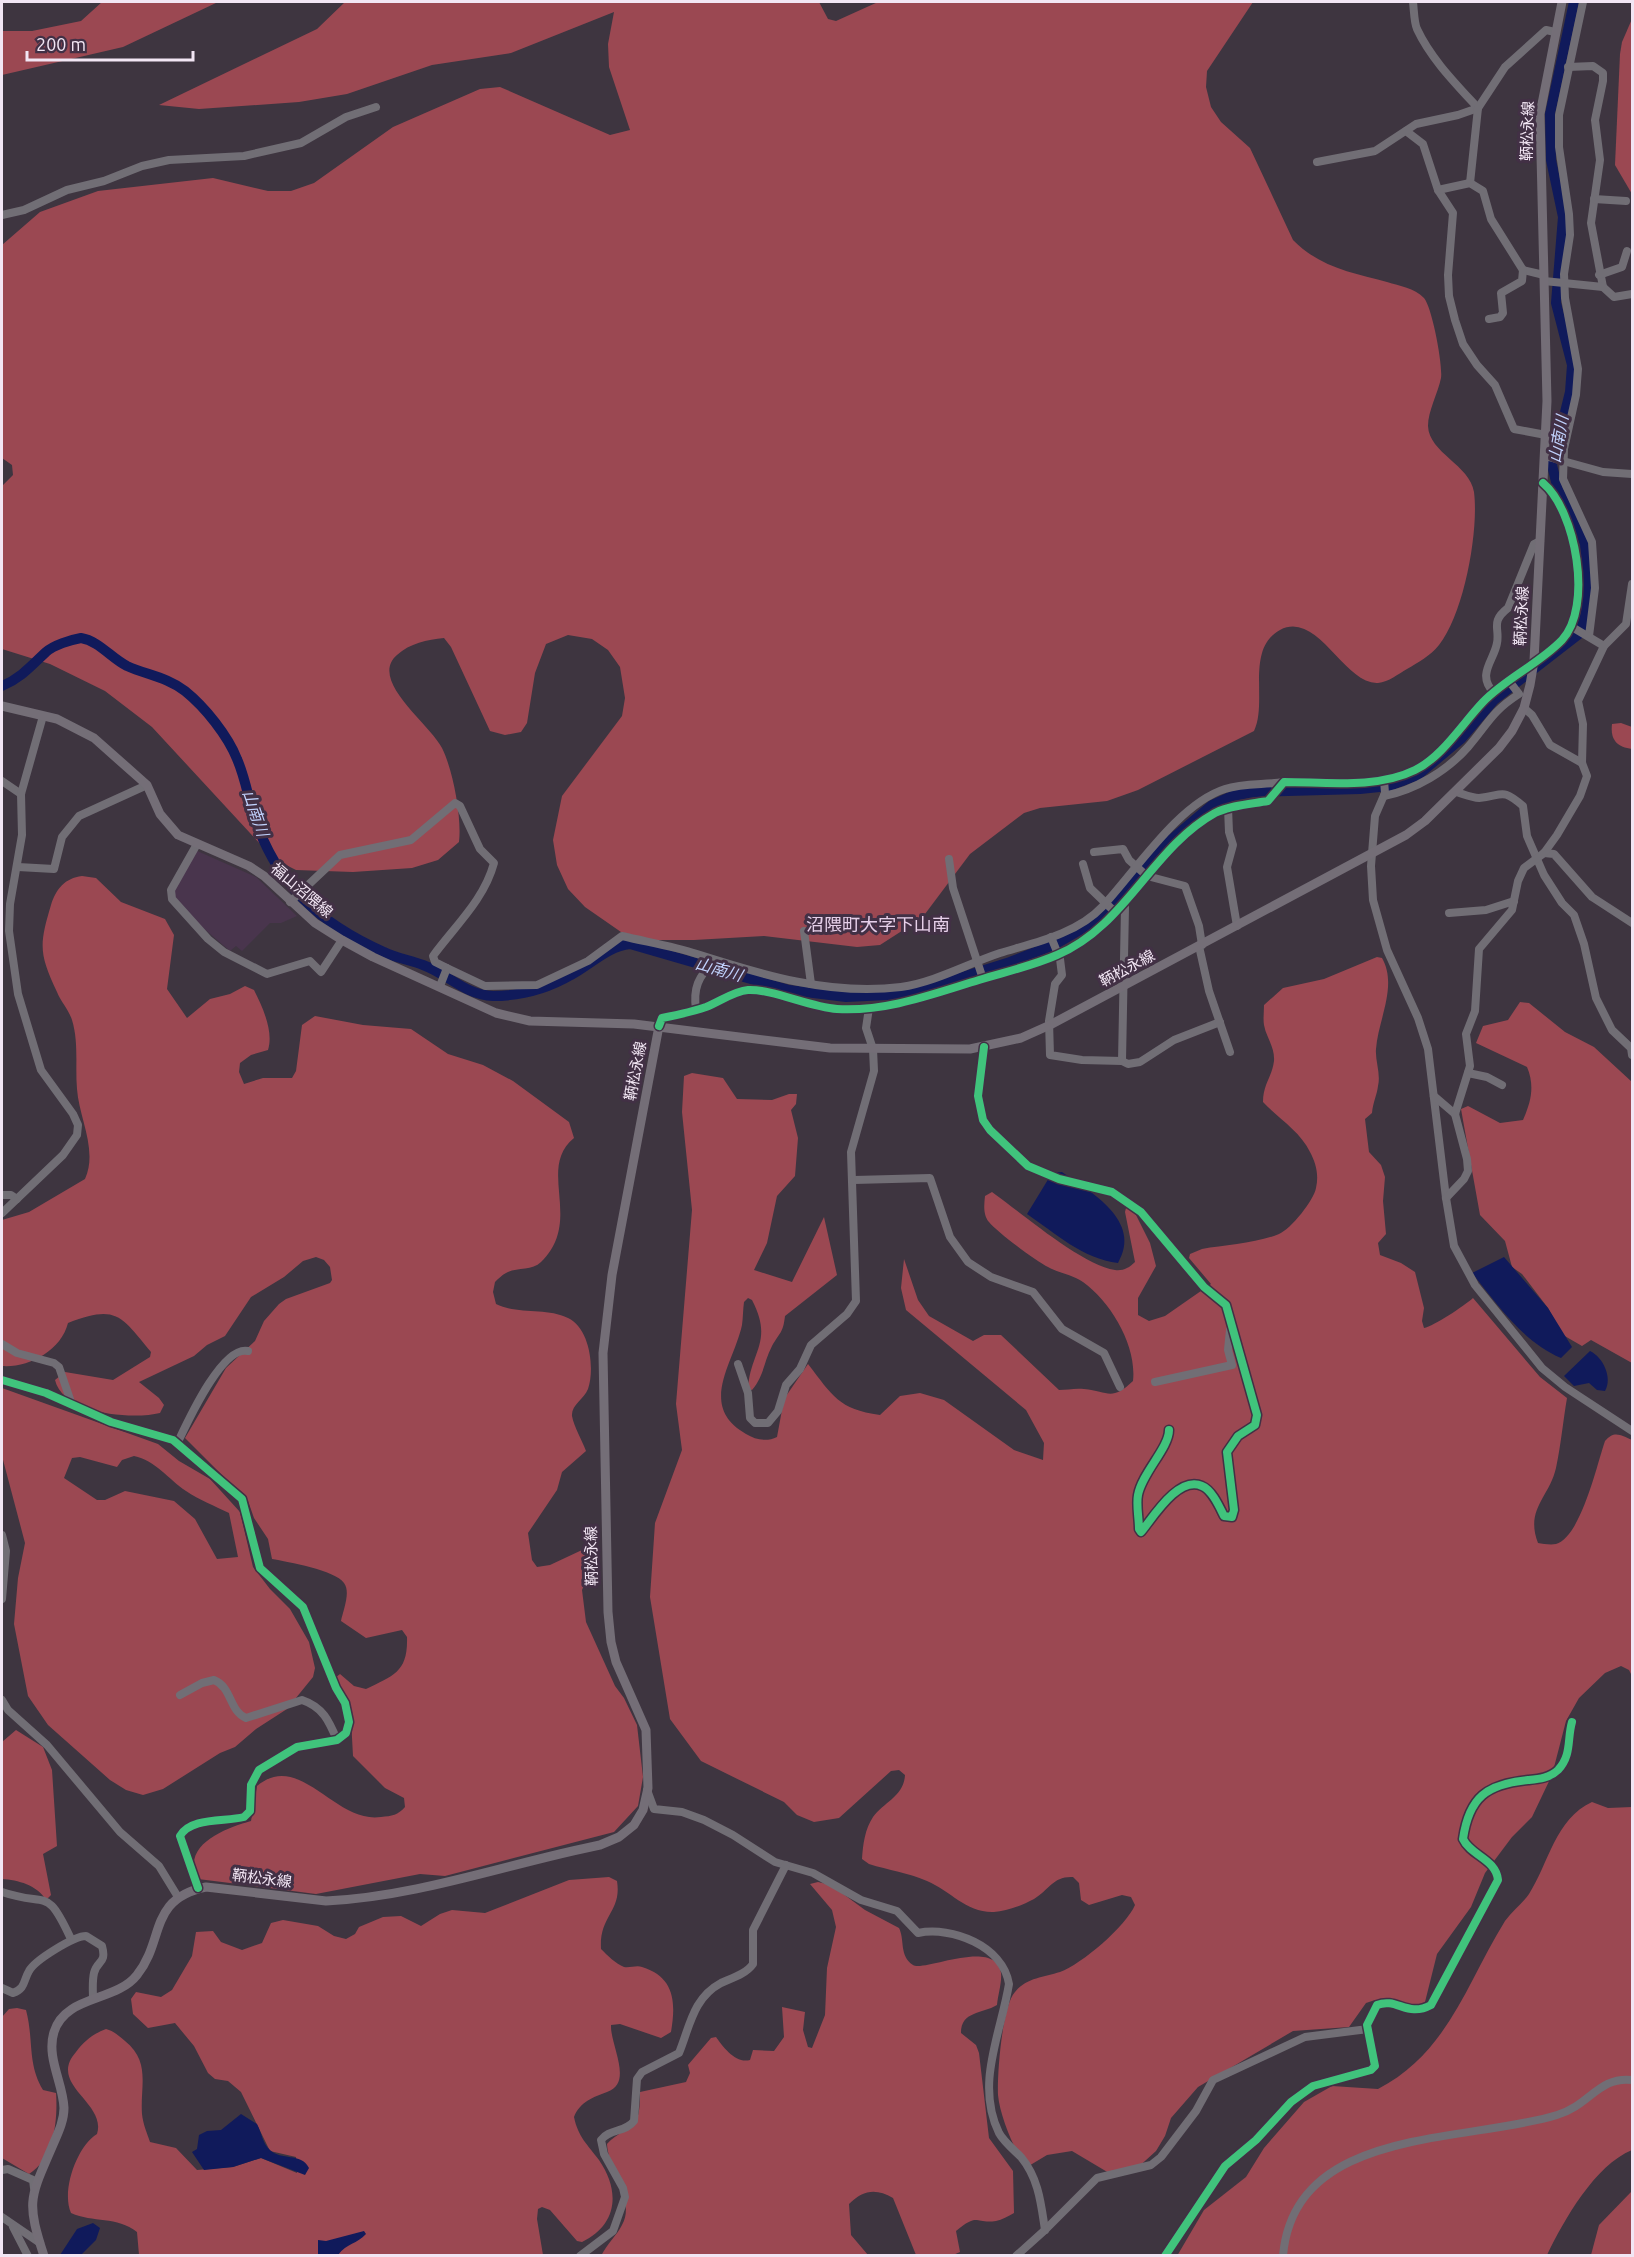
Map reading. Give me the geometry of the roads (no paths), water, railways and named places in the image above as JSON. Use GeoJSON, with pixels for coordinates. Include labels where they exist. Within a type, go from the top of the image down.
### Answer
{"type":"FeatureCollection","features":[{"type":"Feature","properties":{"kind":"main road","name":"鞆松永線"},"geometry":{"type":"LineString","coordinates":[[44,2256],[33,2217],[34,2188],[60,2128],[64,2108],[52,2052],[54,2032],[66,2013],[124,1987],[138,1974],[163,1914],[178,1897],[198,1888],[215,1888],[326,1901],[346,1900],[465,1878],[600,1845],[619,1837],[634,1825],[643,1810],[647,1790],[646,1730],[616,1662],[609,1632],[603,1353],[612,1275],[658,1026],[781,1044],[873,1049],[984,1047],[1021,1038],[1123,987],[1373,854],[1425,820],[1500,748],[1512,731],[1524,708],[1533,663],[1543,483],[1547,457],[1546,279],[1540,114],[1562,2]]}},
{"type":"Feature","properties":{"kind":"main road","name":"福山沼隈線"},"geometry":{"type":"LineString","coordinates":[[2,706],[57,719],[94,738],[147,785],[168,826],[197,844],[249,866],[292,900],[315,923],[373,957],[441,983],[496,1013],[530,1022],[658,1026]]}},
{"type":"Feature","properties":{"kind":"street"},"geometry":{"type":"LineString","coordinates":[[1413,2],[1416,27],[1422,37],[1449,76],[1478,108]]}},
{"type":"Feature","properties":{"kind":"street"},"geometry":{"type":"LineString","coordinates":[[1582,2],[1559,115],[1559,147],[1569,214],[1562,281],[1577,359],[1578,382],[1563,459],[1563,479],[1590,534],[1595,558],[1595,588],[1587,635]]}},
{"type":"Feature","properties":{"kind":"street"},"geometry":{"type":"LineString","coordinates":[[1470,183],[1478,108],[1505,68],[1546,30],[1555,32]]}},
{"type":"Feature","properties":{"kind":"street"},"geometry":{"type":"LineString","coordinates":[[1568,67],[1593,66],[1603,73],[1604,81],[1595,120],[1601,153],[1591,223],[1603,287],[1614,297],[1632,294]]}},
{"type":"Feature","properties":{"kind":"street"},"geometry":{"type":"LineString","coordinates":[[2,215],[24,210],[67,190],[104,181],[142,166],[169,160],[244,156],[301,143],[346,117],[376,107]]}},
{"type":"Feature","properties":{"kind":"street"},"geometry":{"type":"LineString","coordinates":[[1317,162],[1375,151],[1416,124],[1478,108]]}},
{"type":"Feature","properties":{"kind":"street"},"geometry":{"type":"LineString","coordinates":[[1406,131],[1423,144],[1438,190],[1453,213],[1448,254],[1449,296],[1463,344],[1477,365],[1495,385],[1514,429],[1546,435]]}},
{"type":"Feature","properties":{"kind":"street"},"geometry":{"type":"LineString","coordinates":[[1438,190],[1470,183],[1483,191],[1491,219],[1523,270],[1546,279],[1603,287]]}},
{"type":"Feature","properties":{"kind":"street"},"geometry":{"type":"LineString","coordinates":[[1594,199],[1626,201]]}},
{"type":"Feature","properties":{"kind":"street"},"geometry":{"type":"LineString","coordinates":[[1599,274],[1622,267],[1627,251]]}},
{"type":"Feature","properties":{"kind":"street"},"geometry":{"type":"LineString","coordinates":[[1489,319],[1500,317],[1503,313],[1501,293],[1522,281],[1523,270]]}},
{"type":"Feature","properties":{"kind":"street"},"geometry":{"type":"LineString","coordinates":[[1547,457],[1563,459],[1612,474],[1632,474]]}},
{"type":"Feature","properties":{"kind":"street"},"geometry":{"type":"LineString","coordinates":[[658,1026],[662,1018],[696,1010],[741,991],[751,990],[812,1006],[869,1008],[907,1002],[1058,953],[1078,945],[1194,808],[1225,789],[1282,783],[1384,781],[1418,769],[1494,693],[1562,640],[1574,627],[1577,580],[1574,543],[1552,490],[1543,483]]}},
{"type":"Feature","properties":{"kind":"street"},"geometry":{"type":"LineString","coordinates":[[1494,693],[1490,690],[1486,666],[1497,642],[1494,629],[1501,613],[1508,608],[1534,544],[1540,541]]}},
{"type":"Feature","properties":{"kind":"street"},"geometry":{"type":"LineString","coordinates":[[1446,1198],[1464,1179],[1468,1171],[1455,1114],[1468,1073],[1466,1034],[1475,1011],[1479,949],[1512,910],[1518,881],[1524,868],[1541,854],[1580,796],[1587,776],[1582,762],[1583,724],[1578,701],[1604,646],[1626,624],[1632,584]]}},
{"type":"Feature","properties":{"kind":"street"},"geometry":{"type":"LineString","coordinates":[[1574,627],[1604,646]]}},
{"type":"Feature","properties":{"kind":"street"},"geometry":{"type":"LineString","coordinates":[[1384,795],[1416,786],[1443,770],[1467,748],[1492,714],[1518,692],[1510,682]]}},
{"type":"Feature","properties":{"kind":"street"},"geometry":{"type":"LineString","coordinates":[[1524,708],[1532,715],[1550,745],[1582,762]]}},
{"type":"Feature","properties":{"kind":"street"},"geometry":{"type":"LineString","coordinates":[[2,1213],[72,1145],[78,1125],[41,1070],[18,994],[9,931],[10,904],[22,835],[21,794],[42,716]]}},
{"type":"Feature","properties":{"kind":"street"},"geometry":{"type":"LineString","coordinates":[[2,781],[21,794]]}},
{"type":"Feature","properties":{"kind":"street"},"geometry":{"type":"LineString","coordinates":[[1384,781],[1384,795],[1375,816],[1373,900],[1377,921],[1424,1034],[1454,1246],[1475,1285],[1542,1368],[1565,1387],[1632,1431]]}},
{"type":"Feature","properties":{"kind":"street"},"geometry":{"type":"LineString","coordinates":[[1122,905],[1141,871],[1215,813],[1228,808],[1268,801],[1282,783]]}},
{"type":"Feature","properties":{"kind":"street"},"geometry":{"type":"LineString","coordinates":[[18,867],[54,869],[62,837],[79,816],[147,785]]}},
{"type":"Feature","properties":{"kind":"street"},"geometry":{"type":"LineString","coordinates":[[1456,792],[1479,798],[1498,792],[1514,798],[1523,806],[1527,836],[1541,854],[1544,875],[1574,915],[1584,944],[1596,998],[1612,1030],[1630,1048],[1632,1055]]}},
{"type":"Feature","properties":{"kind":"street"},"geometry":{"type":"LineString","coordinates":[[292,900],[340,855],[411,840],[455,803],[460,806],[480,849],[494,863],[473,909],[464,915],[433,956],[435,962],[447,969],[485,986],[537,985],[588,961],[622,936],[697,954],[712,962],[810,984],[869,988],[902,986],[1051,938],[1111,907],[1122,905]]}},
{"type":"Feature","properties":{"kind":"street"},"geometry":{"type":"LineString","coordinates":[[1228,808],[1229,832],[1233,844],[1227,867],[1238,926]]}},
{"type":"Feature","properties":{"kind":"street"},"geometry":{"type":"LineString","coordinates":[[197,844],[171,890],[172,899],[208,939],[224,952],[267,974],[310,961],[321,972],[342,940]]}},
{"type":"Feature","properties":{"kind":"street"},"geometry":{"type":"LineString","coordinates":[[1094,852],[1123,849],[1141,871],[1185,886],[1198,926],[1200,946],[1230,1052]]}},
{"type":"Feature","properties":{"kind":"street"},"geometry":{"type":"LineString","coordinates":[[1541,854],[1554,854],[1592,897],[1632,923]]}},
{"type":"Feature","properties":{"kind":"street"},"geometry":{"type":"LineString","coordinates":[[950,858],[953,888],[982,977]]}},
{"type":"Feature","properties":{"kind":"street"},"geometry":{"type":"LineString","coordinates":[[1083,864],[1090,888],[1111,907]]}},
{"type":"Feature","properties":{"kind":"street"},"geometry":{"type":"LineString","coordinates":[[1449,913],[1486,910],[1514,901]]}},
{"type":"Feature","properties":{"kind":"street"},"geometry":{"type":"LineString","coordinates":[[1122,905],[1125,907],[1122,1061]]}},
{"type":"Feature","properties":{"kind":"street"},"geometry":{"type":"LineString","coordinates":[[804,931],[810,984]]}},
{"type":"Feature","properties":{"kind":"street"},"geometry":{"type":"LineString","coordinates":[[1051,938],[1058,953],[1062,975],[1055,984],[1050,1025],[1050,1055],[1082,1060],[1122,1061],[1128,1064],[1140,1062],[1174,1040],[1220,1022]]}},
{"type":"Feature","properties":{"kind":"street"},"geometry":{"type":"LineString","coordinates":[[696,1010],[694,988],[712,962]]}},
{"type":"Feature","properties":{"kind":"street"},"geometry":{"type":"LineString","coordinates":[[441,983],[447,969]]}},
{"type":"Feature","properties":{"kind":"street"},"geometry":{"type":"LineString","coordinates":[[738,1364],[748,1393],[750,1418],[755,1423],[768,1423],[778,1410],[786,1385],[800,1369],[811,1345],[853,1307],[856,1294],[854,1180],[851,1152],[874,1071],[873,1049],[866,1028],[869,1008]]}},
{"type":"Feature","properties":{"kind":"street"},"geometry":{"type":"LineString","coordinates":[[984,1047],[978,1096],[983,1120],[990,1130],[1015,1156],[1044,1174],[1096,1186],[1132,1203],[1204,1287],[1226,1305],[1257,1415],[1255,1425],[1238,1436],[1227,1452],[1233,1517],[1224,1516],[1212,1495],[1203,1486],[1196,1484],[1171,1496],[1152,1513],[1141,1532],[1138,1529],[1137,1496],[1153,1461],[1169,1437],[1169,1430]]}},
{"type":"Feature","properties":{"kind":"street"},"geometry":{"type":"LineString","coordinates":[[1468,1073],[1487,1077],[1502,1085]]}},
{"type":"Feature","properties":{"kind":"street"},"geometry":{"type":"LineString","coordinates":[[1434,1096],[1455,1114]]}},
{"type":"Feature","properties":{"kind":"street"},"geometry":{"type":"LineString","coordinates":[[854,1180],[930,1178],[950,1237],[968,1262],[991,1278],[1033,1292],[1062,1329],[1104,1353],[1120,1387]]}},
{"type":"Feature","properties":{"kind":"street"},"geometry":{"type":"LineString","coordinates":[[2,1195],[11,1195],[17,1199]]}},
{"type":"Feature","properties":{"kind":"street"},"geometry":{"type":"LineString","coordinates":[[1155,1382],[1232,1365],[1228,1350],[1231,1320]]}},
{"type":"Feature","properties":{"kind":"street"},"geometry":{"type":"LineString","coordinates":[[2,1344],[17,1353],[54,1363],[58,1367],[72,1405]]}},
{"type":"Feature","properties":{"kind":"street"},"geometry":{"type":"LineString","coordinates":[[177,1444],[222,1364],[236,1352],[248,1351]]}},
{"type":"Feature","properties":{"kind":"street"},"geometry":{"type":"LineString","coordinates":[[2,1380],[46,1393],[111,1422],[163,1435],[177,1444],[242,1499],[260,1568],[303,1607],[333,1682],[345,1703],[349,1722],[346,1733],[337,1740],[297,1747],[259,1770],[253,1777],[250,1811],[244,1817],[199,1823],[182,1832],[180,1836],[198,1888]]}},
{"type":"Feature","properties":{"kind":"street"},"geometry":{"type":"LineString","coordinates":[[2,1535],[6,1551],[2,1599]]}},
{"type":"Feature","properties":{"kind":"street"},"geometry":{"type":"LineString","coordinates":[[180,1695],[202,1683],[214,1680],[225,1686],[240,1715],[246,1718],[302,1700],[321,1709],[337,1740]]}},
{"type":"Feature","properties":{"kind":"street"},"geometry":{"type":"LineString","coordinates":[[2,1700],[8,1710],[47,1745],[120,1832],[159,1866],[178,1897]]}},
{"type":"Feature","properties":{"kind":"street"},"geometry":{"type":"LineString","coordinates":[[1165,2256],[1225,2166],[1257,2140],[1291,2102],[1313,2086],[1371,2070],[1375,2066],[1368,2029],[1370,2014],[1377,2005],[1383,2003],[1415,2010],[1431,2005],[1498,1880],[1494,1868],[1470,1849],[1463,1839],[1476,1800],[1491,1788],[1540,1779],[1558,1770],[1567,1757],[1572,1722]]}},
{"type":"Feature","properties":{"kind":"street"},"geometry":{"type":"LineString","coordinates":[[647,1790],[654,1809],[682,1812],[704,1820],[734,1835],[775,1862],[813,1873],[861,1900],[897,1911],[918,1933],[934,1930],[956,1934],[995,1957],[1007,1973],[1007,1996],[991,2056],[990,2093],[999,2135],[1022,2159],[1039,2190],[1045,2230]]}},
{"type":"Feature","properties":{"kind":"street"},"geometry":{"type":"LineString","coordinates":[[580,2256],[613,2230],[625,2197],[623,2188],[604,2154],[601,2140],[605,2135],[632,2126],[636,2117],[637,2079],[646,2068],[679,2053],[689,2022],[698,2004],[710,1990],[750,1969],[753,1964],[753,1930],[786,1865]]}},
{"type":"Feature","properties":{"kind":"street"},"geometry":{"type":"LineString","coordinates":[[2,1892],[50,1902],[56,1908],[71,1939]]}},
{"type":"Feature","properties":{"kind":"street"},"geometry":{"type":"LineString","coordinates":[[2,1988],[13,1993],[21,1990],[30,1970],[71,1939],[87,1936],[102,1946],[103,1962],[94,1971],[93,1999]]}},
{"type":"Feature","properties":{"kind":"street"},"geometry":{"type":"LineString","coordinates":[[1016,2256],[1097,2178],[1151,2165],[1161,2157],[1196,2111],[1214,2080],[1305,2037],[1368,2029]]}},
{"type":"Feature","properties":{"kind":"street"},"geometry":{"type":"LineString","coordinates":[[1283,2256],[1288,2227],[1300,2202],[1322,2180],[1355,2158],[1397,2144],[1524,2124],[1558,2115],[1586,2102],[1606,2082],[1621,2078],[1632,2080]]}},
{"type":"Feature","properties":{"kind":"street"},"geometry":{"type":"LineString","coordinates":[[2,2170],[8,2169],[33,2180],[34,2188]]}},
{"type":"Feature","properties":{"kind":"street"},"geometry":{"type":"LineString","coordinates":[[2,2217],[40,2243]]}},
{"type":"Feature","properties":{"kind":"street"},"geometry":{"type":"LineString","coordinates":[[12,2226],[28,2256]]}},
{"type":"Feature","properties":{"kind":"waterway","name":"山南川"},"geometry":{"type":"LineString","coordinates":[[2,686],[20,675],[49,649],[81,638],[99,646],[127,666],[178,686],[200,705],[228,741],[240,766],[254,816],[264,840],[288,882],[303,899],[320,914],[361,941],[389,954],[432,969],[465,988],[483,995],[514,995],[543,988],[571,975],[614,948],[630,944],[789,990],[846,997],[908,994],[1010,962],[1056,944],[1099,919],[1167,843],[1212,805],[1232,796],[1253,792],[1360,789],[1389,786],[1418,775],[1461,739],[1494,700],[1579,634],[1586,613],[1588,580],[1585,544],[1576,521],[1558,490],[1552,465],[1570,392],[1572,365],[1556,303],[1563,217],[1551,160],[1550,114],[1574,2]]}},
{"type":"Feature","properties":{"kind":"district","name":"沼隈町大字下山南"},"geometry":{"type":"Point","coordinates":[878,924]}}]}
